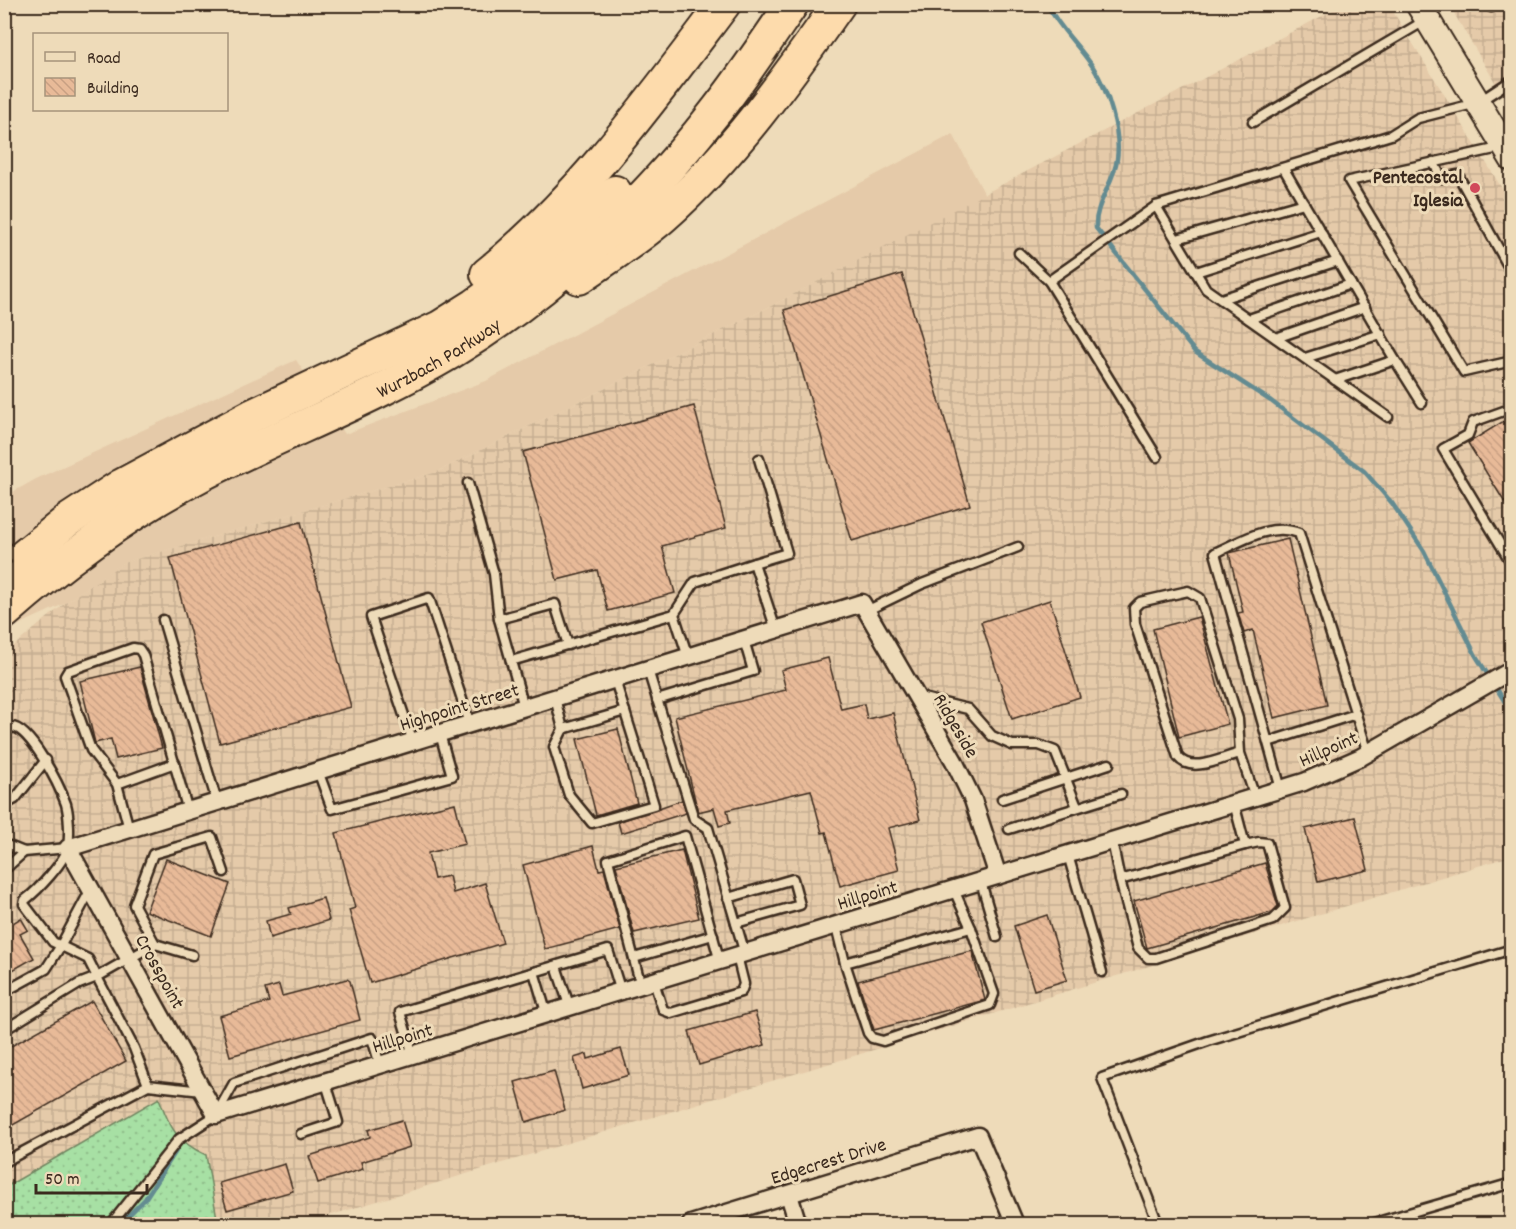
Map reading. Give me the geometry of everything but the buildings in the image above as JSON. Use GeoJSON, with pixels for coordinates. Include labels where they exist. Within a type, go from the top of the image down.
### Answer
{"type":"FeatureCollection","features":[{"type":"Feature","properties":{"kind":"highway"},"geometry":{"type":"LineString","coordinates":[[393,350],[507,259],[575,190],[663,85],[724,4]]}},
{"type":"Feature","properties":{"kind":"highway","name":"Wurzbach Parkway"},"geometry":{"type":"LineString","coordinates":[[4,572],[67,521],[122,485],[251,416],[440,327],[475,305],[560,243],[599,208],[647,159],[694,104],[766,4]]}},
{"type":"Feature","properties":{"kind":"highway","name":"Wurzbach Parkway"},"geometry":{"type":"LineString","coordinates":[[4,613],[91,542],[150,503],[200,476],[365,400],[452,352],[492,326],[573,263],[663,174],[713,116],[792,4]]}},
{"type":"Feature","properties":{"kind":"highway"},"geometry":{"type":"LineString","coordinates":[[492,326],[578,278],[638,238],[666,215],[711,170],[798,62],[839,4]]}},
{"type":"Feature","properties":{"kind":"main road"},"geometry":{"type":"LineString","coordinates":[[1422,12],[1508,153]]}},
{"type":"Feature","properties":{"kind":"street","name":"Highpoint Street"},"geometry":{"type":"LineString","coordinates":[[68,848],[776,630],[864,607]]}},
{"type":"Feature","properties":{"kind":"street","name":"Ridgeside"},"geometry":{"type":"LineString","coordinates":[[864,607],[973,800],[998,876]]}},
{"type":"Feature","properties":{"kind":"street","name":"Hillpoint"},"geometry":{"type":"LineString","coordinates":[[216,1115],[1281,789],[1330,772],[1368,754],[1444,712],[1511,671]]}},
{"type":"Feature","properties":{"kind":"street","name":"Crosspoint"},"geometry":{"type":"LineString","coordinates":[[68,848],[216,1115]]}},
{"type":"Feature","properties":{"kind":"street","name":"Edgecrest Drive"},"geometry":{"type":"LineString","coordinates":[[691,1224],[978,1136],[1015,1224]]}},
{"type":"Feature","properties":{"kind":"street"},"geometry":{"type":"LineString","coordinates":[[789,1195],[798,1224]]}},
{"type":"Feature","properties":{"kind":"lane"},"geometry":{"type":"LineString","coordinates":[[1490,4],[1491,7],[1497,4]]}},
{"type":"Feature","properties":{"kind":"lane"},"geometry":{"type":"LineString","coordinates":[[1253,122],[1422,12]]}},
{"type":"Feature","properties":{"kind":"lane"},"geometry":{"type":"LineString","coordinates":[[1049,281],[1156,206],[1391,135],[1418,118],[1477,103],[1512,80]]}},
{"type":"Feature","properties":{"kind":"lane"},"geometry":{"type":"LineString","coordinates":[[1508,153],[1433,162],[1349,181],[1464,372],[1512,361]]}},
{"type":"Feature","properties":{"kind":"lane"},"geometry":{"type":"LineString","coordinates":[[1433,162],[1442,178],[1458,175],[1512,273]]}},
{"type":"Feature","properties":{"kind":"lane"},"geometry":{"type":"LineString","coordinates":[[1284,169],[1422,403]]}},
{"type":"Feature","properties":{"kind":"lane"},"geometry":{"type":"LineString","coordinates":[[1177,239],[1304,203]]}},
{"type":"Feature","properties":{"kind":"lane"},"geometry":{"type":"LineString","coordinates":[[1156,206],[1206,289],[1388,417]]}},
{"type":"Feature","properties":{"kind":"lane"},"geometry":{"type":"LineString","coordinates":[[1196,272],[1321,232]]}},
{"type":"Feature","properties":{"kind":"lane"},"geometry":{"type":"LineString","coordinates":[[1019,253],[1049,281],[1157,457]]}},
{"type":"Feature","properties":{"kind":"lane"},"geometry":{"type":"LineString","coordinates":[[1221,299],[1338,261]]}},
{"type":"Feature","properties":{"kind":"lane"},"geometry":{"type":"LineString","coordinates":[[1249,319],[1351,284]]}},
{"type":"Feature","properties":{"kind":"lane"},"geometry":{"type":"LineString","coordinates":[[1276,338],[1365,307]]}},
{"type":"Feature","properties":{"kind":"lane"},"geometry":{"type":"LineString","coordinates":[[1305,358],[1381,334]]}},
{"type":"Feature","properties":{"kind":"lane"},"geometry":{"type":"LineString","coordinates":[[1335,380],[1395,360]]}},
{"type":"Feature","properties":{"kind":"lane"},"geometry":{"type":"LineString","coordinates":[[1512,408],[1473,422],[1468,435],[1443,449],[1512,564]]}},
{"type":"Feature","properties":{"kind":"lane"},"geometry":{"type":"LineString","coordinates":[[511,662],[674,614],[695,582],[787,553],[759,459]]}},
{"type":"Feature","properties":{"kind":"lane"},"geometry":{"type":"LineString","coordinates":[[468,483],[494,574],[500,619],[524,707]]}},
{"type":"Feature","properties":{"kind":"lane"},"geometry":{"type":"LineString","coordinates":[[1281,789],[1215,553],[1257,534],[1286,528],[1299,533],[1368,754]]}},
{"type":"Feature","properties":{"kind":"lane"},"geometry":{"type":"LineString","coordinates":[[864,607],[1018,547]]}},
{"type":"Feature","properties":{"kind":"lane"},"geometry":{"type":"LineString","coordinates":[[754,563],[776,630]]}},
{"type":"Feature","properties":{"kind":"lane"},"geometry":{"type":"LineString","coordinates":[[1240,753],[1194,765],[1182,763],[1178,757],[1134,624],[1134,608],[1140,602],[1188,591],[1200,598],[1238,719],[1240,753],[1255,797]]}},
{"type":"Feature","properties":{"kind":"lane"},"geometry":{"type":"LineString","coordinates":[[413,742],[371,617],[429,598],[470,724]]}},
{"type":"Feature","properties":{"kind":"lane"},"geometry":{"type":"LineString","coordinates":[[500,619],[555,604],[568,645]]}},
{"type":"Feature","properties":{"kind":"lane"},"geometry":{"type":"LineString","coordinates":[[674,614],[688,657]]}},
{"type":"Feature","properties":{"kind":"lane"},"geometry":{"type":"LineString","coordinates":[[163,620],[217,802]]}},
{"type":"Feature","properties":{"kind":"lane"},"geometry":{"type":"LineString","coordinates":[[657,700],[753,671],[744,640]]}},
{"type":"Feature","properties":{"kind":"lane"},"geometry":{"type":"LineString","coordinates":[[129,829],[117,784],[91,750],[65,676],[68,671],[133,648],[139,649],[188,811]]}},
{"type":"Feature","properties":{"kind":"lane"},"geometry":{"type":"LineString","coordinates":[[648,670],[694,819],[708,828],[736,923],[744,984],[741,992],[671,1013],[663,1010],[634,958],[608,860],[685,836],[720,962]]}},
{"type":"Feature","properties":{"kind":"lane"},"geometry":{"type":"LineString","coordinates":[[555,698],[563,729],[554,747],[569,795],[592,823],[654,805],[615,680]]}},
{"type":"Feature","properties":{"kind":"lane"},"geometry":{"type":"LineString","coordinates":[[916,697],[968,709],[993,736],[1012,745],[1038,745],[1054,751],[1077,807]]}},
{"type":"Feature","properties":{"kind":"lane"},"geometry":{"type":"LineString","coordinates":[[563,729],[625,711]]}},
{"type":"Feature","properties":{"kind":"lane"},"geometry":{"type":"LineString","coordinates":[[1268,742],[1356,714]]}},
{"type":"Feature","properties":{"kind":"lane"},"geometry":{"type":"LineString","coordinates":[[4,735],[11,727],[20,729],[46,760],[66,806],[68,848],[39,890],[25,900],[24,904],[53,942],[88,959],[134,1048],[148,1085]]}},
{"type":"Feature","properties":{"kind":"lane"},"geometry":{"type":"LineString","coordinates":[[318,771],[332,809],[452,776],[440,734]]}},
{"type":"Feature","properties":{"kind":"lane"},"geometry":{"type":"LineString","coordinates":[[4,805],[15,799],[46,760]]}},
{"type":"Feature","properties":{"kind":"lane"},"geometry":{"type":"LineString","coordinates":[[117,784],[175,763]]}},
{"type":"Feature","properties":{"kind":"lane"},"geometry":{"type":"LineString","coordinates":[[1002,799],[1109,764]]}},
{"type":"Feature","properties":{"kind":"lane"},"geometry":{"type":"LineString","coordinates":[[1010,829],[1121,794]]}},
{"type":"Feature","properties":{"kind":"lane"},"geometry":{"type":"LineString","coordinates":[[1234,803],[1245,845]]}},
{"type":"Feature","properties":{"kind":"lane"},"geometry":{"type":"LineString","coordinates":[[155,944],[134,906],[153,854],[212,837],[224,872]]}},
{"type":"Feature","properties":{"kind":"lane"},"geometry":{"type":"LineString","coordinates":[[1112,841],[1120,880],[1138,948],[1148,958],[1156,958],[1273,920],[1284,912],[1285,908],[1267,843],[1245,845],[1120,880]]}},
{"type":"Feature","properties":{"kind":"lane"},"geometry":{"type":"LineString","coordinates":[[4,844],[24,852],[68,848]]}},
{"type":"Feature","properties":{"kind":"lane"},"geometry":{"type":"LineString","coordinates":[[4,870],[24,852]]}},
{"type":"Feature","properties":{"kind":"lane"},"geometry":{"type":"LineString","coordinates":[[1068,855],[1102,972]]}},
{"type":"Feature","properties":{"kind":"lane"},"geometry":{"type":"LineString","coordinates":[[728,898],[793,879],[800,905],[736,923]]}},
{"type":"Feature","properties":{"kind":"lane"},"geometry":{"type":"LineString","coordinates":[[981,882],[997,937]]}},
{"type":"Feature","properties":{"kind":"lane"},"geometry":{"type":"LineString","coordinates":[[4,992],[46,969],[91,889]]}},
{"type":"Feature","properties":{"kind":"lane"},"geometry":{"type":"LineString","coordinates":[[836,926],[845,963],[868,1033],[872,1038],[883,1041],[990,1005],[994,994],[971,928],[954,890]]}},
{"type":"Feature","properties":{"kind":"lane"},"geometry":{"type":"LineString","coordinates":[[845,963],[971,928]]}},
{"type":"Feature","properties":{"kind":"lane"},"geometry":{"type":"LineString","coordinates":[[634,958],[712,936]]}},
{"type":"Feature","properties":{"kind":"lane"},"geometry":{"type":"LineString","coordinates":[[4,1030],[79,984],[97,977],[155,944],[192,955]]}},
{"type":"Feature","properties":{"kind":"lane"},"geometry":{"type":"LineString","coordinates":[[1158,1224],[1102,1078],[1208,1041],[1512,949]]}},
{"type":"Feature","properties":{"kind":"lane"},"geometry":{"type":"LineString","coordinates":[[412,1055],[400,1012],[608,950],[621,992]]}},
{"type":"Feature","properties":{"kind":"lane"},"geometry":{"type":"LineString","coordinates":[[556,966],[570,1008]]}},
{"type":"Feature","properties":{"kind":"lane"},"geometry":{"type":"LineString","coordinates":[[534,972],[547,1015]]}},
{"type":"Feature","properties":{"kind":"lane"},"geometry":{"type":"LineString","coordinates":[[111,1224],[179,1139],[216,1115],[234,1083],[372,1038],[380,1065]]}},
{"type":"Feature","properties":{"kind":"lane"},"geometry":{"type":"LineString","coordinates":[[301,1134],[338,1122],[326,1083]]}},
{"type":"Feature","properties":{"kind":"lane"},"geometry":{"type":"LineString","coordinates":[[4,1162],[148,1085],[203,1091]]}},
{"type":"Feature","properties":{"kind":"lane"},"geometry":{"type":"LineString","coordinates":[[1371,1224],[1512,1183]]}},
{"type":"Feature","properties":{"kind":"shaded area"},"geometry":{"type":"Polygon","coordinates":[[[1343,5],[1389,5],[1511,203],[1511,856],[302,1224],[218,1224],[206,1155],[187,1146],[169,1127],[158,1098],[5,1188],[4,654],[64,604],[123,563],[437,472],[775,304],[1343,5]]]}},
{"type":"Feature","properties":{"kind":"shaded area"},"geometry":{"type":"Polygon","coordinates":[[[1449,5],[1511,5],[1511,109],[1449,5]]]}},
{"type":"Feature","properties":{"kind":"shaded area"},"geometry":{"type":"Polygon","coordinates":[[[953,134],[985,195],[775,304],[437,472],[124,563],[64,604],[5,631],[4,497],[36,479],[296,360],[345,434],[486,381],[953,134]]]}},
{"type":"Feature","properties":{"kind":"green space"},"geometry":{"type":"Polygon","coordinates":[[[159,1098],[175,1132],[181,1139],[206,1155],[218,1224],[5,1224],[4,1188],[159,1098]]]}},
{"type":"Feature","properties":{"kind":"waterway"},"geometry":{"type":"LineString","coordinates":[[1047,4],[1099,76],[1115,124],[1117,159],[1098,211],[1096,228],[1195,352],[1271,401],[1364,471],[1392,503],[1424,551],[1476,656],[1512,713]]}},
{"type":"Feature","properties":{"kind":"waterway"},"geometry":{"type":"LineString","coordinates":[[120,1224],[145,1199],[176,1151]]}},
{"type":"Feature","properties":{"kind":"railway"},"geometry":{"type":"LineString","coordinates":[[4,564],[10,562]]}},
{"type":"Feature","properties":{"kind":"place","name":"Pentecostal Iglesia"},"geometry":{"type":"Point","coordinates":[1475,188]}}]}
